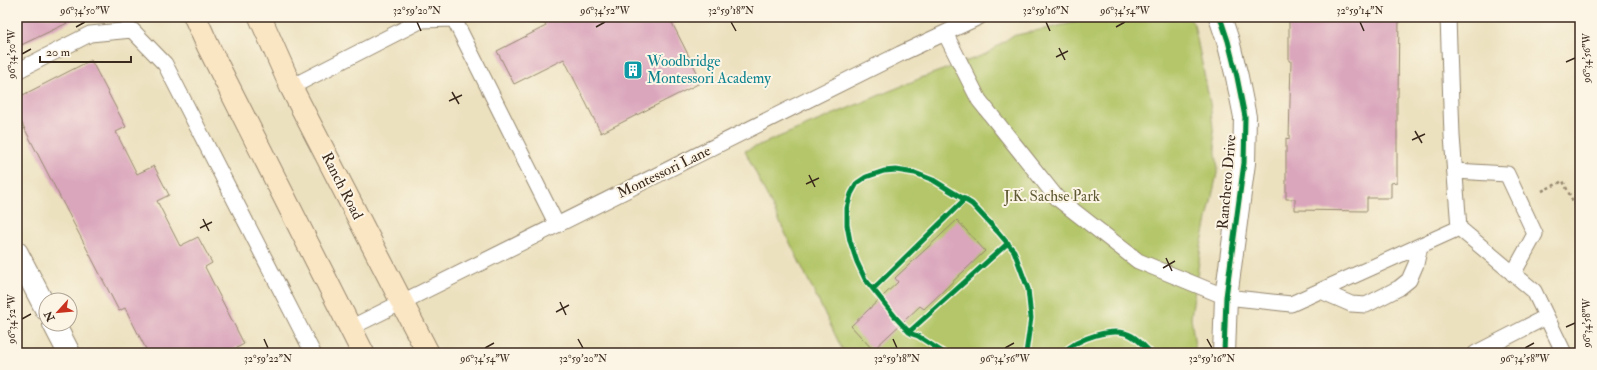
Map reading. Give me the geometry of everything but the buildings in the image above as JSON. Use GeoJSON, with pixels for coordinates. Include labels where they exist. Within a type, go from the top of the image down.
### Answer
{"type":"FeatureCollection","features":[{"type":"Feature","properties":{"kind":"main road"},"geometry":{"type":"LineString","coordinates":[[195,17],[208,46],[363,353]]}},
{"type":"Feature","properties":{"kind":"main road","name":"Ranch Road"},"geometry":{"type":"LineString","coordinates":[[260,17],[291,87],[428,353]]}},
{"type":"Feature","properties":{"kind":"street","name":"Ranchero Drive"},"geometry":{"type":"LineString","coordinates":[[1220,17],[1238,77],[1245,117],[1244,162],[1226,297],[1224,353]]}},
{"type":"Feature","properties":{"kind":"street"},"geometry":{"type":"LineString","coordinates":[[17,253],[38,294]]}},
{"type":"Feature","properties":{"kind":"street"},"geometry":{"type":"LineString","coordinates":[[58,332],[69,353]]}},
{"type":"Feature","properties":{"kind":"lane","name":"Montessori Lane"},"geometry":{"type":"LineString","coordinates":[[350,328],[979,17]]}},
{"type":"Feature","properties":{"kind":"lane"},"geometry":{"type":"LineString","coordinates":[[1448,17],[1452,136],[1459,228],[1534,291],[1564,353]]}},
{"type":"Feature","properties":{"kind":"lane"},"geometry":{"type":"LineString","coordinates":[[291,87],[422,20],[454,19],[558,225]]}},
{"type":"Feature","properties":{"kind":"lane"},"geometry":{"type":"LineString","coordinates":[[17,71],[90,34],[132,30],[165,64],[313,353]]}},
{"type":"Feature","properties":{"kind":"lane"},"geometry":{"type":"LineString","coordinates":[[945,33],[978,100],[1057,198],[1138,261],[1226,297],[1291,304],[1459,228]]}},
{"type":"Feature","properties":{"kind":"lane"},"geometry":{"type":"LineString","coordinates":[[1455,171],[1507,174],[1535,234],[1513,274]]}},
{"type":"Feature","properties":{"kind":"lane"},"geometry":{"type":"LineString","coordinates":[[1321,291],[1351,304],[1366,305],[1399,288],[1409,280],[1416,264],[1420,246]]}},
{"type":"Feature","properties":{"kind":"lane"},"geometry":{"type":"LineString","coordinates":[[1476,353],[1546,317]]}},
{"type":"Feature","properties":{"kind":"path"},"geometry":{"type":"LineString","coordinates":[[1520,202],[1563,181],[1580,216]]}},
{"type":"Feature","properties":{"kind":"green space","name":"J.K. Sachse Park"},"geometry":{"type":"Polygon","coordinates":[[[1100,17],[1188,17],[1194,24],[1210,103],[1218,169],[1201,247],[1191,318],[1196,353],[844,353],[745,151],[921,78],[986,54],[1012,36],[1100,17]]]}},
{"type":"Feature","properties":{"kind":"cycle path"},"geometry":{"type":"LineString","coordinates":[[1220,17],[1228,41],[1245,117],[1244,163],[1226,297],[1224,353]]}},
{"type":"Feature","properties":{"kind":"cycle path"},"geometry":{"type":"LineString","coordinates":[[944,353],[918,336],[909,332],[865,279],[857,262],[850,241],[847,225],[847,208],[851,194],[857,183],[866,177],[884,171],[896,170],[915,173],[933,180],[972,204],[998,232],[1014,251],[1028,289],[1031,318],[1026,353]]}},
{"type":"Feature","properties":{"kind":"cycle path"},"geometry":{"type":"LineString","coordinates":[[873,289],[965,199]]}},
{"type":"Feature","properties":{"kind":"cycle path"},"geometry":{"type":"LineString","coordinates":[[909,332],[1008,243]]}},
{"type":"Feature","properties":{"kind":"cycle path"},"geometry":{"type":"LineString","coordinates":[[1063,353],[1077,343],[1096,335],[1116,332],[1132,336],[1151,353]]}},
{"type":"Feature","properties":{"kind":"place","name":"Woodbridge Montessori Academy"},"geometry":{"type":"Point","coordinates":[633,70]}}]}
